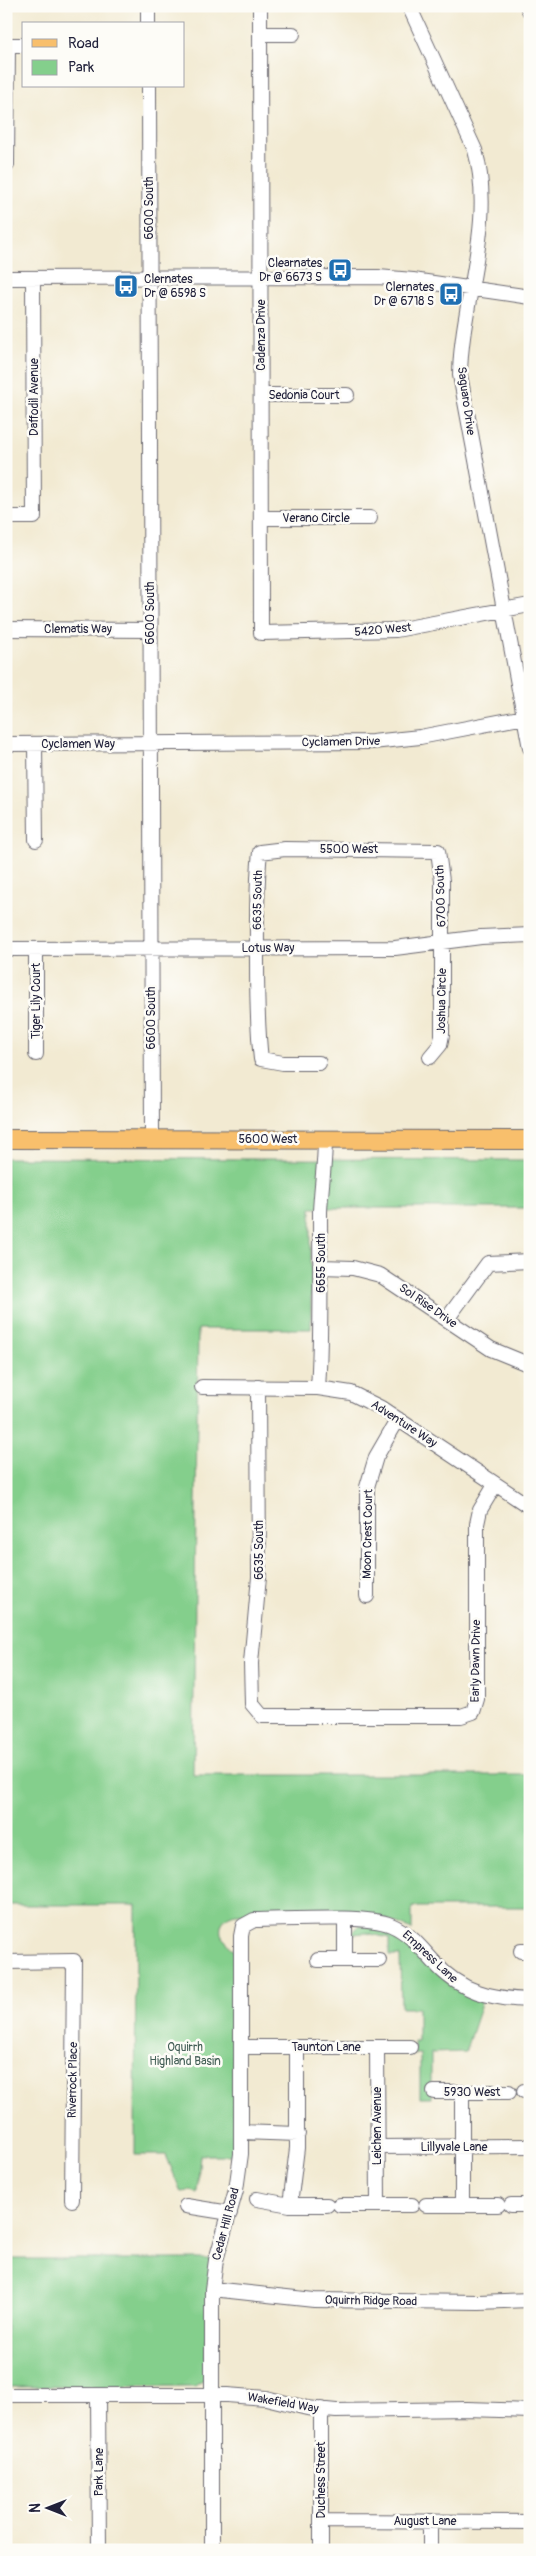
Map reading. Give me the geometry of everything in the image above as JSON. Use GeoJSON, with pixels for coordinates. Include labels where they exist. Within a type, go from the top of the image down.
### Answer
{"type":"FeatureCollection","features":[{"type":"Feature","properties":{"kind":"main road","name":"5600 West"},"geometry":{"type":"LineString","coordinates":[[6,1139],[530,1140]]}},
{"type":"Feature","properties":{"kind":"street"},"geometry":{"type":"LineString","coordinates":[[148,6],[148,22]]}},
{"type":"Feature","properties":{"kind":"street","name":"Cadenza Drive"},"geometry":{"type":"LineString","coordinates":[[260,6],[261,633]]}},
{"type":"Feature","properties":{"kind":"street","name":"Saguaro Drive"},"geometry":{"type":"LineString","coordinates":[[409,6],[471,141],[480,169],[482,202],[460,360],[461,382],[504,610],[527,716],[530,748]]}},
{"type":"Feature","properties":{"kind":"street"},"geometry":{"type":"LineString","coordinates":[[527,6],[530,12]]}},
{"type":"Feature","properties":{"kind":"street"},"geometry":{"type":"LineString","coordinates":[[260,34],[293,34]]}},
{"type":"Feature","properties":{"kind":"street"},"geometry":{"type":"LineString","coordinates":[[7,165],[7,45],[22,45]]}},
{"type":"Feature","properties":{"kind":"street","name":"6600 South"},"geometry":{"type":"LineString","coordinates":[[149,88],[152,1139]]}},
{"type":"Feature","properties":{"kind":"street"},"geometry":{"type":"LineString","coordinates":[[6,278],[385,277],[530,297]]}},
{"type":"Feature","properties":{"kind":"street","name":"Daffodil Avenue"},"geometry":{"type":"LineString","coordinates":[[6,517],[34,517],[34,278]]}},
{"type":"Feature","properties":{"kind":"street","name":"Sedonia Court"},"geometry":{"type":"LineString","coordinates":[[261,395],[347,395]]}},
{"type":"Feature","properties":{"kind":"street","name":"Verano Circle"},"geometry":{"type":"LineString","coordinates":[[261,518],[370,518]]}},
{"type":"Feature","properties":{"kind":"street","name":"5420 West"},"geometry":{"type":"LineString","coordinates":[[261,633],[396,630],[530,605]]}},
{"type":"Feature","properties":{"kind":"street","name":"Clematis Way"},"geometry":{"type":"LineString","coordinates":[[6,629],[150,630]]}},
{"type":"Feature","properties":{"kind":"street","name":"Cyclamen Drive"},"geometry":{"type":"LineString","coordinates":[[150,743],[372,742],[420,737],[527,716]]}},
{"type":"Feature","properties":{"kind":"street","name":"Cyclamen Way"},"geometry":{"type":"LineString","coordinates":[[6,744],[150,743]]}},
{"type":"Feature","properties":{"kind":"street"},"geometry":{"type":"LineString","coordinates":[[36,744],[36,840]]}},
{"type":"Feature","properties":{"kind":"street","name":"5500 West"},"geometry":{"type":"LineString","coordinates":[[260,852],[304,849],[438,851]]}},
{"type":"Feature","properties":{"kind":"street","name":"6700 South"},"geometry":{"type":"LineString","coordinates":[[438,851],[442,881],[442,941]]}},
{"type":"Feature","properties":{"kind":"street","name":"6635 South"},"geometry":{"type":"LineString","coordinates":[[260,852],[257,877],[257,948],[258,1034],[261,1059],[284,1063],[320,1063]]}},
{"type":"Feature","properties":{"kind":"street","name":"Lotus Way"},"geometry":{"type":"LineString","coordinates":[[6,949],[396,948],[442,941],[530,935]]}},
{"type":"Feature","properties":{"kind":"street","name":"Joshua Circle"},"geometry":{"type":"LineString","coordinates":[[430,1057],[440,1046],[442,1035],[442,941]]}},
{"type":"Feature","properties":{"kind":"street","name":"Tiger Lily Court"},"geometry":{"type":"LineString","coordinates":[[36,949],[36,1054]]}},
{"type":"Feature","properties":{"kind":"street","name":"6655 South"},"geometry":{"type":"LineString","coordinates":[[318,1388],[321,1354],[320,1210],[325,1140]]}},
{"type":"Feature","properties":{"kind":"street"},"geometry":{"type":"LineString","coordinates":[[447,1319],[488,1263],[530,1261]]}},
{"type":"Feature","properties":{"kind":"street","name":"Sol Rise Drive"},"geometry":{"type":"LineString","coordinates":[[321,1267],[353,1268],[380,1275],[498,1353],[530,1365]]}},
{"type":"Feature","properties":{"kind":"street","name":"Adventure Way"},"geometry":{"type":"LineString","coordinates":[[202,1386],[318,1388],[340,1390],[361,1397],[530,1507]]}},
{"type":"Feature","properties":{"kind":"street","name":"6635 South"},"geometry":{"type":"LineString","coordinates":[[256,1712],[252,1701],[251,1663],[259,1577],[258,1387]]}},
{"type":"Feature","properties":{"kind":"street","name":"Moon Crest Court"},"geometry":{"type":"LineString","coordinates":[[367,1596],[368,1482],[376,1457],[398,1420]]}},
{"type":"Feature","properties":{"kind":"street","name":"Early Dawn Drive"},"geometry":{"type":"LineString","coordinates":[[256,1712],[268,1716],[461,1716],[473,1712],[477,1699],[477,1524],[480,1510],[495,1485]]}},
{"type":"Feature","properties":{"kind":"street","name":"Empress Lane"},"geometry":{"type":"LineString","coordinates":[[242,1928],[248,1922],[254,1920],[377,1921],[402,1930],[448,1976],[472,1991],[497,1999],[530,2000]]}},
{"type":"Feature","properties":{"kind":"street"},"geometry":{"type":"LineString","coordinates":[[345,1920],[345,1960]]}},
{"type":"Feature","properties":{"kind":"street","name":"Cedar Hill Road"},"geometry":{"type":"LineString","coordinates":[[212,2550],[212,2289],[218,2251],[230,2213],[239,2172],[242,2132],[242,1928]]}},
{"type":"Feature","properties":{"kind":"street"},"geometry":{"type":"LineString","coordinates":[[318,1960],[379,1960]]}},
{"type":"Feature","properties":{"kind":"street","name":"Riverrock Place"},"geometry":{"type":"LineString","coordinates":[[6,1962],[74,1961],[72,2200]]}},
{"type":"Feature","properties":{"kind":"street","name":"Taunton Lane"},"geometry":{"type":"LineString","coordinates":[[242,2047],[410,2047]]}},
{"type":"Feature","properties":{"kind":"street"},"geometry":{"type":"LineString","coordinates":[[290,2205],[298,2134],[298,2047]]}},
{"type":"Feature","properties":{"kind":"street","name":"Leichen Avenue"},"geometry":{"type":"LineString","coordinates":[[377,2047],[378,2205]]}},
{"type":"Feature","properties":{"kind":"street","name":"5930 West"},"geometry":{"type":"LineString","coordinates":[[434,2092],[509,2092]]}},
{"type":"Feature","properties":{"kind":"street"},"geometry":{"type":"LineString","coordinates":[[462,2092],[462,2205]]}},
{"type":"Feature","properties":{"kind":"street"},"geometry":{"type":"LineString","coordinates":[[242,2132],[298,2134]]}},
{"type":"Feature","properties":{"kind":"street","name":"Lillyvale Lane"},"geometry":{"type":"LineString","coordinates":[[378,2147],[530,2146]]}},
{"type":"Feature","properties":{"kind":"street"},"geometry":{"type":"LineString","coordinates":[[257,2199],[290,2205],[530,2205]]}},
{"type":"Feature","properties":{"kind":"street"},"geometry":{"type":"LineString","coordinates":[[186,2206],[230,2213]]}},
{"type":"Feature","properties":{"kind":"street","name":"Oquirrh Ridge Road"},"geometry":{"type":"LineString","coordinates":[[212,2289],[320,2300],[479,2302],[530,2300]]}},
{"type":"Feature","properties":{"kind":"street","name":"Wakefield Way"},"geometry":{"type":"LineString","coordinates":[[6,2395],[212,2395],[256,2397],[321,2410],[467,2409],[530,2411]]}},
{"type":"Feature","properties":{"kind":"street","name":"Park Lane"},"geometry":{"type":"LineString","coordinates":[[98,2395],[99,2550]]}},
{"type":"Feature","properties":{"kind":"street","name":"Duchess Street"},"geometry":{"type":"LineString","coordinates":[[321,2410],[321,2550]]}},
{"type":"Feature","properties":{"kind":"street","name":"August Lane"},"geometry":{"type":"LineString","coordinates":[[321,2521],[530,2522]]}},
{"type":"Feature","properties":{"kind":"street"},"geometry":{"type":"LineString","coordinates":[[430,2521],[430,2550]]}},
{"type":"Feature","properties":{"kind":"green space","name":"Oquirrh Highland Basin"},"geometry":{"type":"Polygon","coordinates":[[[6,1158],[530,1160],[530,1208],[311,1208],[311,1329],[198,1329],[193,1775],[530,1775],[530,1907],[412,1907],[412,1930],[375,1915],[236,1914],[226,1918],[222,1923],[221,1934],[235,1953],[235,2155],[200,2155],[197,2193],[190,2191],[181,2192],[166,2155],[135,2155],[136,1905],[6,1905],[6,1158]]]}},
{"type":"Feature","properties":{"kind":"green space"},"geometry":{"type":"Polygon","coordinates":[[[359,1926],[380,1929],[396,1935],[449,1983],[464,1993],[482,2001],[465,2052],[431,2053],[431,2098],[420,2098],[420,2054],[414,2054],[414,2042],[418,2042],[418,2008],[401,2008],[400,1956],[389,1956],[389,1938],[367,1933],[351,1934],[359,1926]]]}},
{"type":"Feature","properties":{"kind":"green space"},"geometry":{"type":"Polygon","coordinates":[[[6,2259],[211,2259],[204,2380],[195,2386],[6,2387],[6,2259]]]}},
{"type":"Feature","properties":{"kind":"place","name":"Clearnates Dr @ 6673 S"},"geometry":{"type":"Point","coordinates":[340,270]}},
{"type":"Feature","properties":{"kind":"place","name":"Clernates Dr @ 6598 S"},"geometry":{"type":"Point","coordinates":[126,286]}},
{"type":"Feature","properties":{"kind":"place","name":"Clernates Dr @ 6718 S"},"geometry":{"type":"Point","coordinates":[451,294]}}]}
